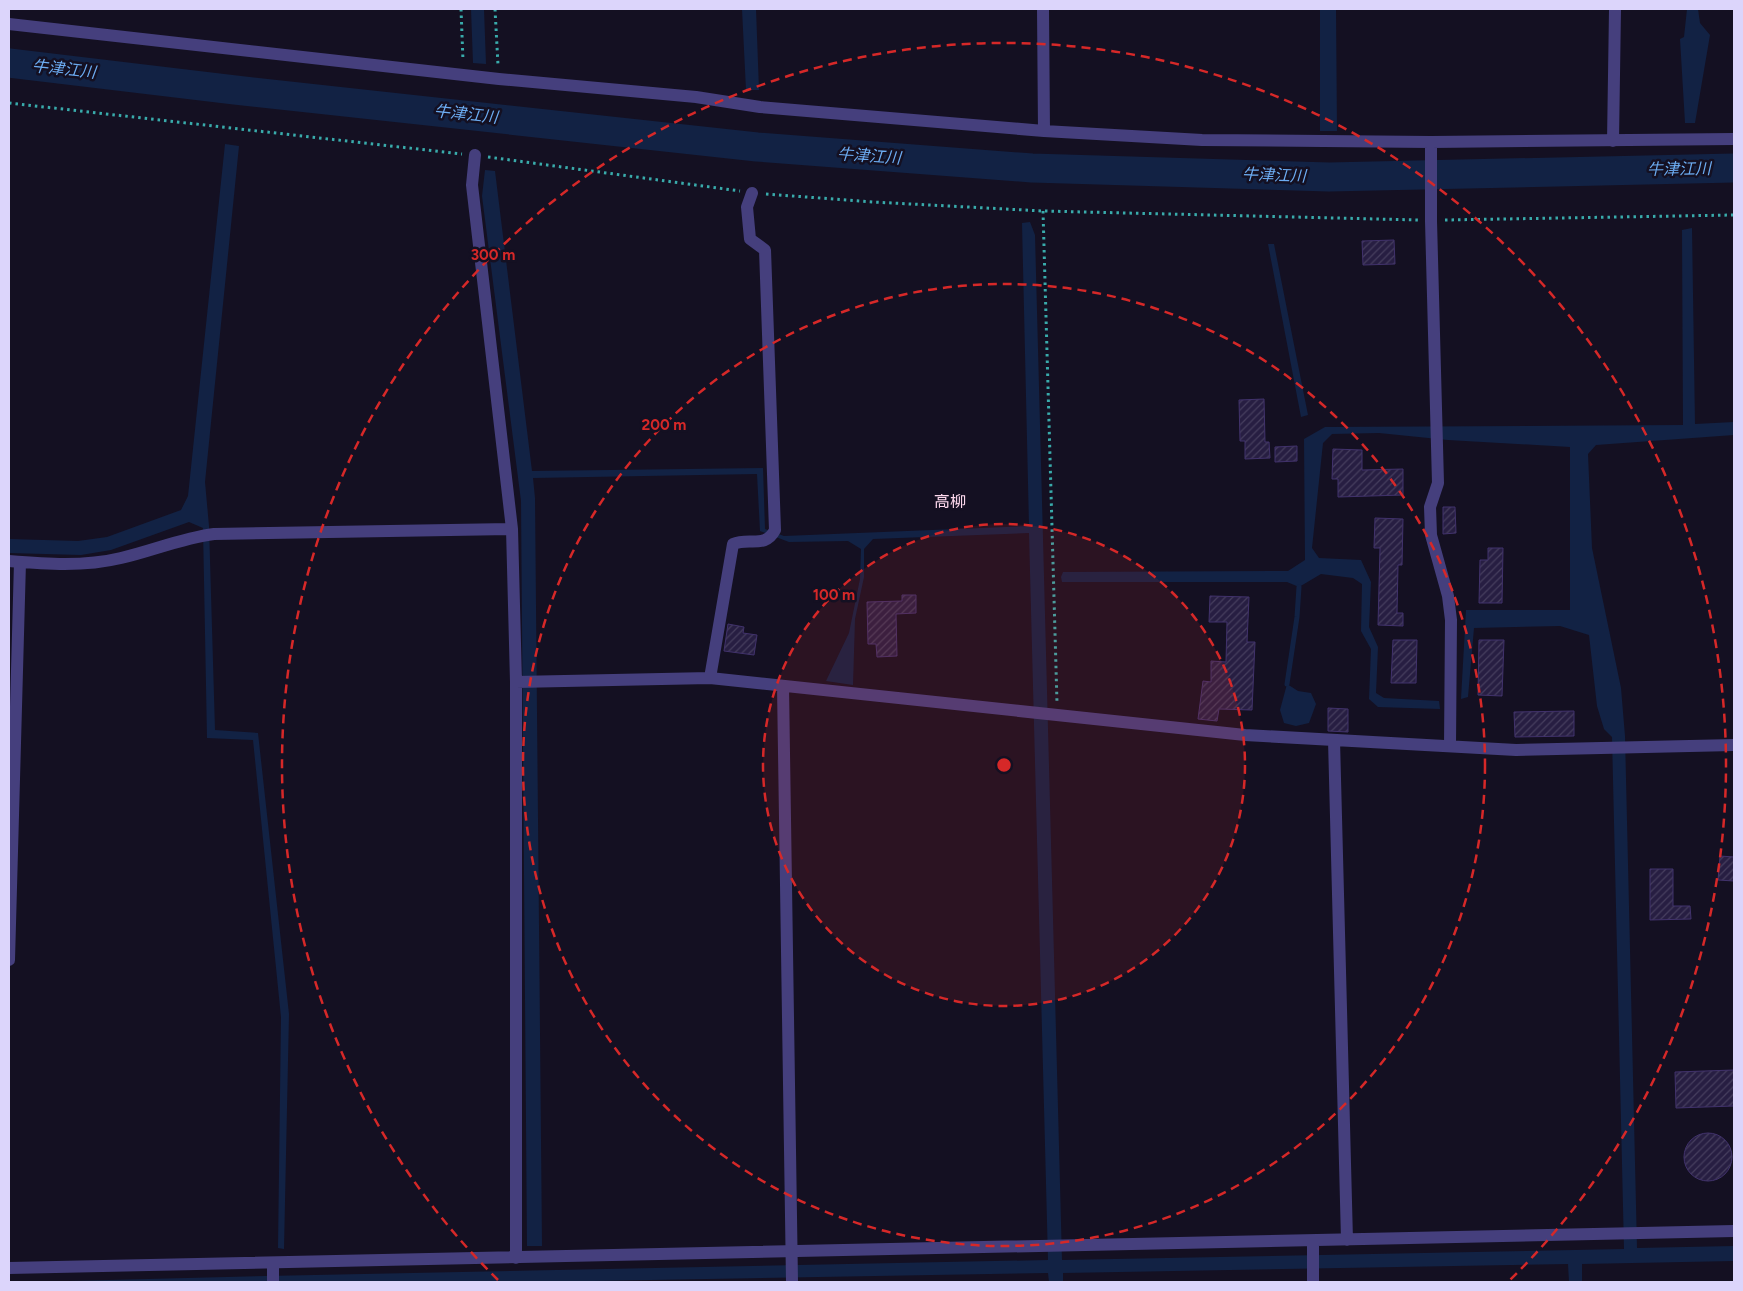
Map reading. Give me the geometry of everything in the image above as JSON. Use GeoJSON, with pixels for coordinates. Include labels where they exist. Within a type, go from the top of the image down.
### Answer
{"type":"FeatureCollection","features":[{"type":"Feature","properties":{"kind":"street"},"geometry":{"type":"LineString","coordinates":[[1043,9],[1044,131]]}},
{"type":"Feature","properties":{"kind":"street"},"geometry":{"type":"LineString","coordinates":[[1613,141],[1615,9]]}},
{"type":"Feature","properties":{"kind":"street"},"geometry":{"type":"LineString","coordinates":[[9,24],[499,79],[696,98],[760,107],[1044,131],[1202,140],[1431,142],[1734,140]]}},
{"type":"Feature","properties":{"kind":"street"},"geometry":{"type":"LineString","coordinates":[[1431,142],[1431,221],[1438,483],[1430,507],[1431,535],[1448,596],[1450,620],[1450,746]]}},
{"type":"Feature","properties":{"kind":"street"},"geometry":{"type":"LineString","coordinates":[[475,155],[472,185],[512,529],[516,682],[516,1258]]}},
{"type":"Feature","properties":{"kind":"street"},"geometry":{"type":"LineString","coordinates":[[710,678],[732,544],[767,540],[773,534],[765,250],[750,239],[747,207],[752,192]]}},
{"type":"Feature","properties":{"kind":"street"},"geometry":{"type":"LineString","coordinates":[[9,960],[14,562],[85,564],[120,559],[199,536],[214,534],[512,529]]}},
{"type":"Feature","properties":{"kind":"street"},"geometry":{"type":"LineString","coordinates":[[516,682],[710,678],[1245,735],[1516,750],[1734,745]]}},
{"type":"Feature","properties":{"kind":"street"},"geometry":{"type":"LineString","coordinates":[[783,686],[792,1282]]}},
{"type":"Feature","properties":{"kind":"street"},"geometry":{"type":"LineString","coordinates":[[1334,740],[1347,1240]]}},
{"type":"Feature","properties":{"kind":"street"},"geometry":{"type":"LineString","coordinates":[[9,1268],[1734,1232]]}},
{"type":"Feature","properties":{"kind":"street"},"geometry":{"type":"LineString","coordinates":[[1313,1241],[1313,1280]]}},
{"type":"Feature","properties":{"kind":"street"},"geometry":{"type":"LineString","coordinates":[[273,1263],[274,1282]]}},
{"type":"Feature","properties":{"kind":"path"},"geometry":{"type":"LineString","coordinates":[[461,9],[464,74]]}},
{"type":"Feature","properties":{"kind":"path"},"geometry":{"type":"LineString","coordinates":[[495,9],[499,79]]}},
{"type":"Feature","properties":{"kind":"path"},"geometry":{"type":"LineString","coordinates":[[9,103],[475,155],[752,192],[883,202],[1043,212],[1431,221],[1734,216]]}},
{"type":"Feature","properties":{"kind":"path"},"geometry":{"type":"LineString","coordinates":[[1043,212],[1054,715]]}},
{"type":"Feature","properties":{"kind":"water"},"geometry":{"type":"Polygon","coordinates":[[[471,9],[484,9],[486,64],[473,63],[471,9]]]}},
{"type":"Feature","properties":{"kind":"water"},"geometry":{"type":"Polygon","coordinates":[[[742,9],[756,9],[759,90],[746,90],[742,9]]]}},
{"type":"Feature","properties":{"kind":"water"},"geometry":{"type":"Polygon","coordinates":[[[1320,9],[1336,9],[1337,131],[1320,131],[1320,9]]]}},
{"type":"Feature","properties":{"kind":"water"},"geometry":{"type":"Polygon","coordinates":[[[1687,9],[1698,9],[1700,23],[1710,35],[1695,123],[1685,123],[1680,39],[1684,37],[1687,9]]]}},
{"type":"Feature","properties":{"kind":"water"},"geometry":{"type":"Polygon","coordinates":[[[225,144],[239,146],[205,482],[209,526],[215,730],[258,733],[289,1014],[284,1249],[278,1248],[281,1017],[253,740],[207,738],[203,528],[189,522],[111,550],[81,555],[9,553],[9,539],[78,541],[107,537],[181,510],[188,496],[225,144]]]}},
{"type":"Feature","properties":{"kind":"water"},"geometry":{"type":"Polygon","coordinates":[[[485,170],[495,171],[532,471],[763,468],[765,529],[784,536],[1029,526],[1022,223],[1030,222],[1035,235],[1062,1260],[1624,1249],[1612,737],[1604,729],[1597,706],[1589,635],[1560,626],[1474,628],[1468,697],[1461,699],[1466,610],[1570,610],[1570,447],[1448,440],[1379,433],[1332,434],[1323,443],[1312,548],[1319,558],[1361,560],[1371,582],[1369,627],[1378,647],[1376,693],[1384,698],[1439,701],[1440,709],[1378,707],[1369,699],[1371,649],[1361,631],[1362,584],[1353,578],[1321,574],[1299,587],[1287,582],[1062,582],[1061,577],[1063,572],[1288,571],[1305,560],[1304,439],[1325,427],[1683,425],[1682,230],[1692,228],[1695,424],[1734,422],[1734,435],[1596,445],[1588,454],[1592,548],[1621,688],[1625,736],[1637,1248],[1734,1246],[1734,1261],[1582,1264],[1582,1282],[1569,1282],[1568,1264],[1063,1273],[1063,1282],[1049,1282],[1048,1273],[539,1282],[29,1282],[1048,1260],[1029,533],[873,539],[864,549],[864,577],[855,619],[853,685],[826,681],[849,633],[860,579],[861,549],[848,541],[789,542],[760,531],[757,474],[533,478],[535,498],[542,1246],[527,1246],[521,501],[482,196],[485,170]]]}},
{"type":"Feature","properties":{"kind":"water"},"geometry":{"type":"Polygon","coordinates":[[[1268,244],[1274,244],[1308,415],[1301,417],[1268,244]]]}},
{"type":"Feature","properties":{"kind":"water"},"geometry":{"type":"Polygon","coordinates":[[[1287,684],[1298,691],[1311,693],[1316,704],[1309,723],[1296,726],[1284,723],[1280,710],[1287,684]]]}},
{"type":"Feature","properties":{"kind":"building"},"geometry":{"type":"Polygon","coordinates":[[[1394,240],[1395,264],[1363,265],[1362,241],[1394,240]]]}},
{"type":"Feature","properties":{"kind":"building"},"geometry":{"type":"Polygon","coordinates":[[[1264,399],[1265,442],[1269,442],[1270,458],[1245,459],[1245,441],[1240,441],[1239,400],[1264,399]]]}},
{"type":"Feature","properties":{"kind":"building"},"geometry":{"type":"Polygon","coordinates":[[[1297,446],[1297,461],[1275,462],[1275,447],[1297,446]]]}},
{"type":"Feature","properties":{"kind":"building"},"geometry":{"type":"Polygon","coordinates":[[[1333,449],[1362,450],[1362,470],[1403,469],[1403,495],[1338,497],[1338,479],[1332,479],[1333,449]]]}},
{"type":"Feature","properties":{"kind":"building"},"geometry":{"type":"Polygon","coordinates":[[[1443,507],[1455,507],[1456,533],[1443,534],[1443,507]]]}},
{"type":"Feature","properties":{"kind":"building"},"geometry":{"type":"Polygon","coordinates":[[[1375,518],[1403,519],[1402,565],[1398,565],[1397,613],[1403,613],[1403,626],[1378,625],[1380,548],[1374,548],[1375,518]]]}},
{"type":"Feature","properties":{"kind":"building"},"geometry":{"type":"Polygon","coordinates":[[[1488,548],[1503,548],[1502,603],[1479,603],[1480,560],[1488,560],[1488,548]]]}},
{"type":"Feature","properties":{"kind":"building"},"geometry":{"type":"Polygon","coordinates":[[[902,595],[916,595],[916,613],[896,614],[897,656],[877,657],[876,644],[868,644],[867,602],[902,601],[902,595]]]}},
{"type":"Feature","properties":{"kind":"building"},"geometry":{"type":"Polygon","coordinates":[[[1210,596],[1249,597],[1247,642],[1255,642],[1252,710],[1219,709],[1217,721],[1198,719],[1203,681],[1211,682],[1211,661],[1226,662],[1227,622],[1209,622],[1210,596]]]}},
{"type":"Feature","properties":{"kind":"building"},"geometry":{"type":"Polygon","coordinates":[[[728,624],[744,627],[743,633],[757,635],[754,655],[724,651],[728,624]]]}},
{"type":"Feature","properties":{"kind":"building"},"geometry":{"type":"Polygon","coordinates":[[[1393,640],[1417,640],[1416,683],[1391,683],[1393,640]]]}},
{"type":"Feature","properties":{"kind":"building"},"geometry":{"type":"Polygon","coordinates":[[[1479,640],[1504,640],[1502,696],[1478,695],[1479,640]]]}},
{"type":"Feature","properties":{"kind":"building"},"geometry":{"type":"Polygon","coordinates":[[[1328,708],[1348,709],[1348,732],[1328,731],[1328,708]]]}},
{"type":"Feature","properties":{"kind":"building"},"geometry":{"type":"Polygon","coordinates":[[[1574,711],[1574,736],[1515,737],[1514,712],[1574,711]]]}},
{"type":"Feature","properties":{"kind":"building"},"geometry":{"type":"Polygon","coordinates":[[[1720,856],[1734,857],[1734,881],[1718,880],[1720,856]]]}},
{"type":"Feature","properties":{"kind":"building"},"geometry":{"type":"Polygon","coordinates":[[[1650,869],[1673,869],[1673,906],[1690,906],[1691,919],[1650,920],[1650,869]]]}},
{"type":"Feature","properties":{"kind":"building"},"geometry":{"type":"Polygon","coordinates":[[[1734,1070],[1734,1106],[1676,1108],[1675,1072],[1734,1070]]]}},
{"type":"Feature","properties":{"kind":"building"},"geometry":{"type":"Polygon","coordinates":[[[1708,1133],[1717,1135],[1725,1140],[1730,1148],[1732,1157],[1730,1166],[1725,1174],[1717,1179],[1708,1181],[1699,1179],[1691,1174],[1686,1166],[1684,1157],[1686,1148],[1691,1140],[1699,1135],[1708,1133]]]}},
{"type":"Feature","properties":{"kind":"waterway","name":"牛津江川"},"geometry":{"type":"LineString","coordinates":[[9,63],[235,90],[757,147],[1032,168],[1329,177],[1734,168]]}},
{"type":"Feature","properties":{"kind":"waterway"},"geometry":{"type":"LineString","coordinates":[[1287,684],[1297,617],[1299,587]]}},
{"type":"Feature","properties":{"kind":"district","name":"高柳"},"geometry":{"type":"Point","coordinates":[950,501]}}]}
